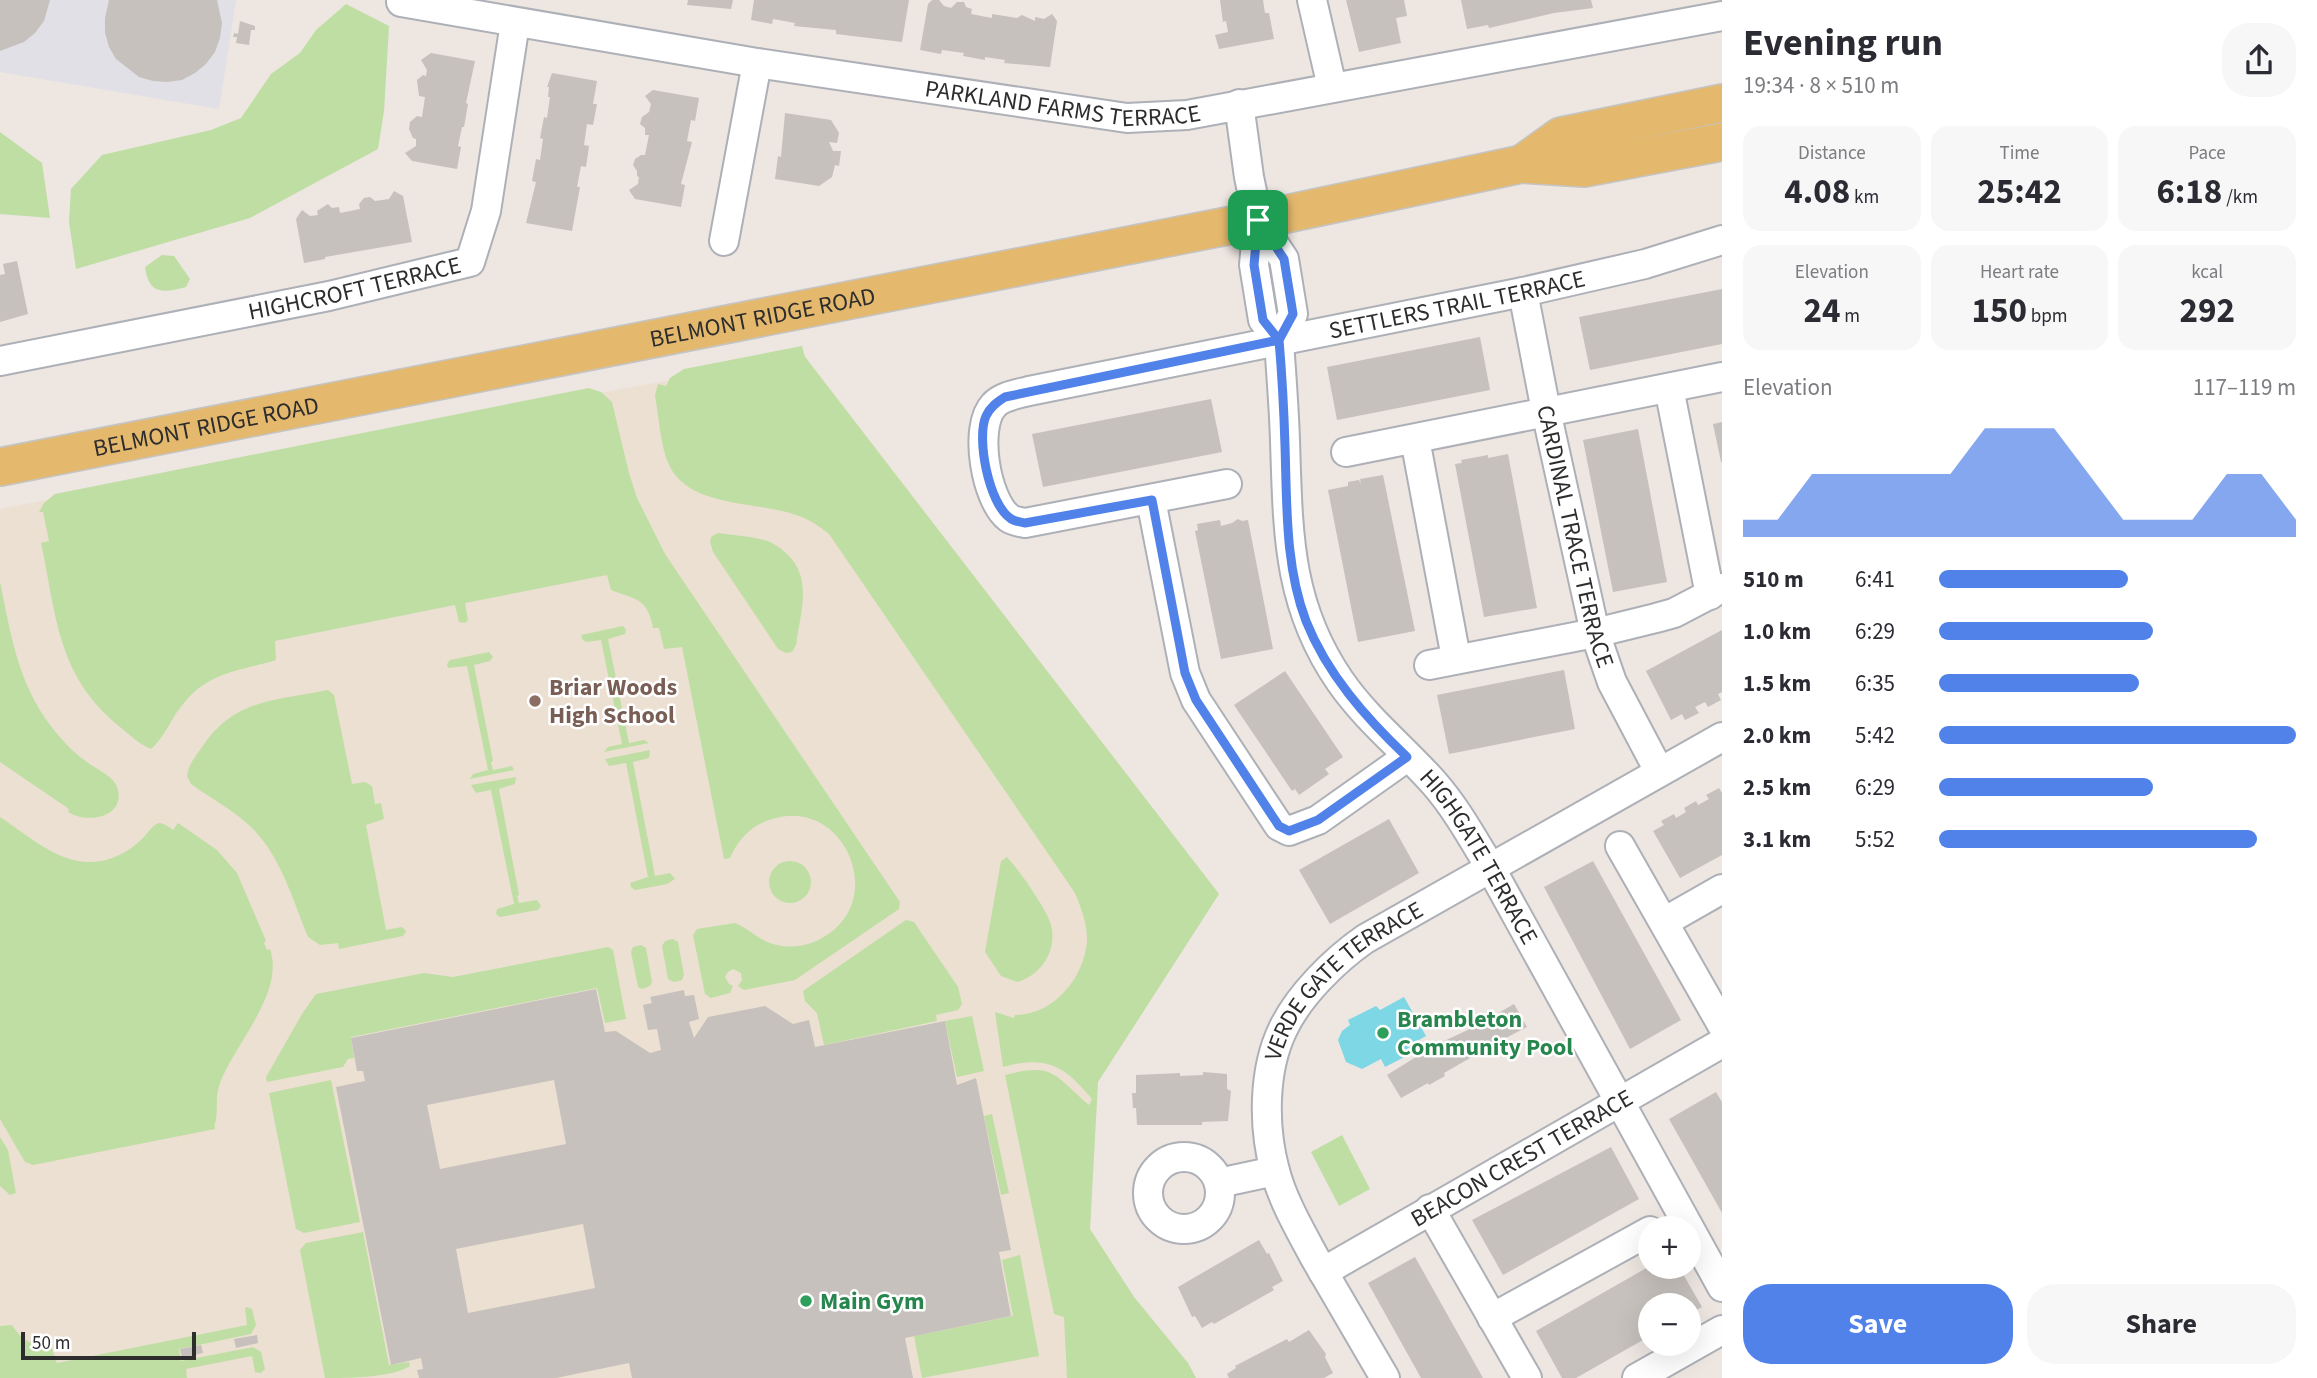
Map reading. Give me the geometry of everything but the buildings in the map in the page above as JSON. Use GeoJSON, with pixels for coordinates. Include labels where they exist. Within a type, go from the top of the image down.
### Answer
{"type":"FeatureCollection","features":[{"type":"Feature","properties":{"kind":"main road","name":"BELMONT RIDGE ROAD"},"geometry":{"type":"LineString","coordinates":[[1522,164],[1561,136],[1722,103]]}},
{"type":"Feature","properties":{"kind":"main road","name":"BELMONT RIDGE ROAD"},"geometry":{"type":"LineString","coordinates":[[0,467],[1258,220],[1522,164],[1584,168],[1722,142]]}},
{"type":"Feature","properties":{"kind":"street"},"geometry":{"type":"LineString","coordinates":[[1312,0],[1332,87]]}},
{"type":"Feature","properties":{"kind":"street","name":"PARKLAND FARMS TERRACE"},"geometry":{"type":"LineString","coordinates":[[401,2],[757,63],[1127,118],[1187,115],[1722,16]]}},
{"type":"Feature","properties":{"kind":"street","name":"HIGHCROFT TERRACE"},"geometry":{"type":"LineString","coordinates":[[0,361],[330,296],[470,261],[486,211],[515,23]]}},
{"type":"Feature","properties":{"kind":"street"},"geometry":{"type":"LineString","coordinates":[[723,241],[757,63]]}},
{"type":"Feature","properties":{"kind":"street","name":"HIGHGATE TERRACE"},"geometry":{"type":"LineString","coordinates":[[1239,104],[1258,220],[1254,265],[1263,320],[1279,340],[1288,527],[1298,593],[1306,620],[1340,681],[1375,726],[1447,799],[1490,867],[1722,1287]]}},
{"type":"Feature","properties":{"kind":"street","name":"SETTLERS TRAIL TERRACE"},"geometry":{"type":"LineString","coordinates":[[1227,484],[1025,523],[1010,519],[999,507],[992,488],[982,433],[986,417],[994,404],[1005,397],[1523,292],[1633,267],[1722,240]]}},
{"type":"Feature","properties":{"kind":"street","name":"CARDINAL TRACE TERRACE"},"geometry":{"type":"LineString","coordinates":[[1523,292],[1595,633],[1612,682],[1659,771]]}},
{"type":"Feature","properties":{"kind":"street"},"geometry":{"type":"LineString","coordinates":[[1346,452],[1722,377]]}},
{"type":"Feature","properties":{"kind":"street"},"geometry":{"type":"LineString","coordinates":[[1429,665],[1595,633],[1674,613],[1716,592],[1669,388]]}},
{"type":"Feature","properties":{"kind":"street"},"geometry":{"type":"LineString","coordinates":[[1415,439],[1456,658]]}},
{"type":"Feature","properties":{"kind":"street"},"geometry":{"type":"LineString","coordinates":[[1152,500],[1161,560],[1185,673],[1196,700],[1279,826],[1289,831],[1318,820],[1407,757]]}},
{"type":"Feature","properties":{"kind":"street","name":"VERDE GATE TERRACE"},"geometry":{"type":"LineString","coordinates":[[1385,1378],[1296,1224],[1275,1171],[1266,1107],[1270,1072],[1282,1029],[1299,1004],[1343,954],[1490,867],[1722,737]]}},
{"type":"Feature","properties":{"kind":"street"},"geometry":{"type":"LineString","coordinates":[[1620,846],[1722,1025]]}},
{"type":"Feature","properties":{"kind":"street"},"geometry":{"type":"LineString","coordinates":[[1664,922],[1722,889]]}},
{"type":"Feature","properties":{"kind":"street","name":"BEACON CREST TERRACE"},"geometry":{"type":"LineString","coordinates":[[1323,1272],[1722,1042]]}},
{"type":"Feature","properties":{"kind":"street"},"geometry":{"type":"LineString","coordinates":[[1219,1183],[1275,1171]]}},
{"type":"Feature","properties":{"kind":"street"},"geometry":{"type":"LineString","coordinates":[[1430,1209],[1527,1378]]}},
{"type":"Feature","properties":{"kind":"street"},"geometry":{"type":"LineString","coordinates":[[1678,1216],[1681,1214]]}},
{"type":"Feature","properties":{"kind":"street"},"geometry":{"type":"LineString","coordinates":[[1492,1318],[1638,1238]]}},
{"type":"Feature","properties":{"kind":"street"},"geometry":{"type":"LineString","coordinates":[[1637,1378],[1722,1330]]}},
{"type":"Feature","properties":{"kind":"shaded area"},"geometry":{"type":"Polygon","coordinates":[[[0,0],[236,0],[219,109],[0,72],[0,0]]]}},
{"type":"Feature","properties":{"kind":"shaded area","name":"Briar Woods High School"},"geometry":{"type":"Polygon","coordinates":[[[805,356],[1219,894],[1098,1082],[1090,1229],[1134,1297],[1188,1363],[1196,1378],[0,1378],[0,509],[488,413],[805,356]]]}},
{"type":"Feature","properties":{"kind":"green space"},"geometry":{"type":"Polygon","coordinates":[[[346,4],[389,26],[384,111],[378,149],[250,218],[76,269],[69,222],[71,189],[102,155],[211,130],[241,118],[271,74],[300,53],[316,30],[346,4]]]}},
{"type":"Feature","properties":{"kind":"green space"},"geometry":{"type":"Polygon","coordinates":[[[0,132],[42,163],[50,218],[0,214],[0,132]]]}},
{"type":"Feature","properties":{"kind":"green space"},"geometry":{"type":"Polygon","coordinates":[[[162,255],[174,256],[190,279],[186,287],[164,291],[158,290],[150,283],[145,267],[162,255]]]}},
{"type":"Feature","properties":{"kind":"green space"},"geometry":{"type":"Polygon","coordinates":[[[802,346],[805,357],[1219,894],[1098,1082],[1090,1229],[1134,1297],[1188,1363],[1196,1378],[1067,1378],[1064,1317],[1054,1314],[1005,1075],[1021,1071],[1044,1071],[1060,1079],[1089,1105],[1092,1099],[1072,1078],[1053,1066],[1031,1062],[1003,1067],[995,1012],[1014,1018],[1015,1015],[1042,1008],[1054,1001],[1074,980],[1085,954],[1087,940],[1085,921],[1075,893],[829,534],[796,515],[708,496],[679,479],[669,465],[655,395],[658,384],[666,386],[670,378],[684,369],[802,346]]]}},
{"type":"Feature","properties":{"kind":"green space"},"geometry":{"type":"Polygon","coordinates":[[[589,388],[601,392],[612,402],[637,498],[665,554],[900,902],[899,909],[795,980],[744,990],[738,986],[742,980],[741,973],[733,969],[725,977],[733,986],[730,993],[711,998],[705,994],[693,935],[697,929],[735,923],[765,941],[784,946],[809,944],[827,935],[845,918],[853,898],[855,877],[849,856],[838,837],[821,823],[800,816],[776,818],[761,823],[743,837],[730,858],[724,859],[682,647],[664,649],[659,628],[653,628],[644,605],[634,598],[611,590],[607,575],[465,603],[468,620],[465,623],[459,622],[455,605],[275,641],[276,660],[224,675],[201,687],[180,708],[160,740],[151,749],[131,737],[99,708],[83,687],[63,644],[41,543],[49,541],[43,512],[39,512],[44,503],[55,494],[589,388]]]}},
{"type":"Feature","properties":{"kind":"green space"},"geometry":{"type":"Polygon","coordinates":[[[718,533],[772,543],[795,564],[801,575],[803,601],[796,645],[792,652],[786,653],[778,649],[713,552],[710,541],[712,536],[718,533]]]}},
{"type":"Feature","properties":{"kind":"green space"},"geometry":{"type":"Polygon","coordinates":[[[0,582],[19,664],[45,719],[65,743],[110,777],[116,785],[118,799],[115,807],[102,816],[85,818],[68,812],[69,809],[0,762],[0,582]]]}},
{"type":"Feature","properties":{"kind":"green space"},"geometry":{"type":"Polygon","coordinates":[[[623,626],[625,634],[608,639],[629,743],[644,740],[649,743],[604,752],[608,747],[622,744],[601,640],[586,642],[581,635],[623,626]]]}},
{"type":"Feature","properties":{"kind":"green space"},"geometry":{"type":"Polygon","coordinates":[[[489,652],[493,657],[490,661],[474,665],[493,761],[491,762],[493,770],[512,766],[514,770],[470,779],[473,774],[488,770],[467,666],[448,668],[447,664],[450,660],[489,652]]]}},
{"type":"Feature","properties":{"kind":"green space"},"geometry":{"type":"Polygon","coordinates":[[[328,690],[334,695],[352,784],[365,782],[372,786],[375,804],[381,803],[384,819],[366,825],[386,930],[402,927],[406,931],[403,936],[339,949],[338,943],[320,945],[308,937],[285,878],[270,850],[250,826],[191,784],[187,776],[191,764],[215,731],[242,710],[274,700],[328,690]]]}},
{"type":"Feature","properties":{"kind":"green space"},"geometry":{"type":"Polygon","coordinates":[[[650,750],[649,758],[633,762],[655,876],[670,873],[675,879],[667,884],[635,890],[630,883],[648,877],[626,763],[609,766],[605,759],[650,750]]]}},
{"type":"Feature","properties":{"kind":"green space"},"geometry":{"type":"Polygon","coordinates":[[[516,777],[515,784],[499,789],[519,895],[517,896],[519,903],[537,900],[541,906],[538,910],[500,917],[496,914],[497,909],[514,904],[491,790],[476,793],[471,785],[516,777]]]}},
{"type":"Feature","properties":{"kind":"green space"},"geometry":{"type":"Polygon","coordinates":[[[0,817],[54,853],[78,861],[91,862],[125,852],[159,823],[173,830],[178,823],[217,850],[237,873],[266,941],[264,943],[267,950],[270,949],[273,966],[265,1000],[220,1083],[215,1129],[33,1165],[25,1162],[0,1119],[0,817]]]}},
{"type":"Feature","properties":{"kind":"green space"},"geometry":{"type":"Polygon","coordinates":[[[1007,857],[1042,907],[1052,932],[1050,951],[1041,967],[1017,982],[1001,976],[985,952],[1001,861],[1007,857]]]}},
{"type":"Feature","properties":{"kind":"green space"},"geometry":{"type":"Polygon","coordinates":[[[790,861],[805,867],[811,882],[805,897],[790,903],[775,897],[769,882],[775,867],[790,861]]]}},
{"type":"Feature","properties":{"kind":"green space"},"geometry":{"type":"Polygon","coordinates":[[[906,920],[914,922],[958,987],[962,1004],[958,1010],[936,1015],[937,1021],[824,1045],[817,1013],[805,1001],[803,991],[906,920]]]}},
{"type":"Feature","properties":{"kind":"green space"},"geometry":{"type":"Polygon","coordinates":[[[673,939],[678,942],[684,975],[682,980],[674,982],[668,979],[662,946],[665,941],[673,939]]]}},
{"type":"Feature","properties":{"kind":"green space"},"geometry":{"type":"Polygon","coordinates":[[[641,945],[646,948],[652,982],[650,986],[642,989],[638,987],[631,952],[633,947],[641,945]]]}},
{"type":"Feature","properties":{"kind":"green space"},"geometry":{"type":"Polygon","coordinates":[[[608,947],[613,950],[626,1019],[605,1023],[597,988],[351,1037],[354,1058],[348,1059],[343,1067],[267,1082],[266,1077],[316,994],[424,973],[453,977],[608,947]]]}},
{"type":"Feature","properties":{"kind":"green space"},"geometry":{"type":"Polygon","coordinates":[[[972,1016],[984,1071],[957,1077],[945,1021],[972,1016]]]}},
{"type":"Feature","properties":{"kind":"green space"},"geometry":{"type":"Polygon","coordinates":[[[331,1080],[360,1222],[304,1233],[296,1229],[269,1093],[331,1080]]]}},
{"type":"Feature","properties":{"kind":"green space"},"geometry":{"type":"Polygon","coordinates":[[[992,1114],[1009,1193],[1001,1195],[984,1116],[992,1114]]]}},
{"type":"Feature","properties":{"kind":"green space"},"geometry":{"type":"Polygon","coordinates":[[[1342,1135],[1370,1189],[1339,1206],[1311,1152],[1342,1135]]]}},
{"type":"Feature","properties":{"kind":"green space"},"geometry":{"type":"Polygon","coordinates":[[[0,1137],[8,1150],[16,1193],[10,1195],[0,1186],[0,1137]]]}},
{"type":"Feature","properties":{"kind":"green space"},"geometry":{"type":"Polygon","coordinates":[[[363,1232],[389,1365],[409,1362],[410,1366],[381,1375],[325,1378],[300,1250],[306,1243],[363,1232]]]}},
{"type":"Feature","properties":{"kind":"green space"},"geometry":{"type":"Polygon","coordinates":[[[1020,1255],[1039,1356],[922,1378],[914,1336],[1013,1316],[1002,1260],[1020,1255]]]}},
{"type":"Feature","properties":{"kind":"green space"},"geometry":{"type":"Polygon","coordinates":[[[247,1307],[252,1309],[256,1325],[251,1334],[179,1349],[181,1361],[253,1347],[261,1352],[265,1369],[261,1373],[255,1372],[252,1356],[186,1369],[187,1378],[0,1378],[0,1326],[12,1325],[28,1341],[51,1346],[57,1363],[247,1325],[247,1307]]]}},
{"type":"Feature","properties":{"kind":"water","name":"Brambleton Community Pool"},"geometry":{"type":"Polygon","coordinates":[[[1404,997],[1426,1036],[1417,1041],[1420,1049],[1385,1067],[1381,1059],[1362,1069],[1346,1062],[1338,1040],[1342,1031],[1350,1025],[1348,1020],[1376,1006],[1380,1010],[1404,997]]]}},
{"type":"Feature","properties":{"kind":"place","name":"Briar Woods High School"},"geometry":{"type":"Point","coordinates":[535,701]}},
{"type":"Feature","properties":{"kind":"place","name":"Brambleton Community Pool"},"geometry":{"type":"Point","coordinates":[1383,1033]}},
{"type":"Feature","properties":{"kind":"place","name":"Main Gym"},"geometry":{"type":"Point","coordinates":[806,1301]}},
{"type":"Feature","properties":{"kind":"route"},"geometry":{"type":"LineString","coordinates":[[1258,220],[1254,265],[1263,320],[1279,340],[1288,527],[1298,593],[1306,620],[1340,681],[1375,726],[1407,757],[1318,820],[1289,831],[1279,826],[1196,700],[1180,659],[1152,500],[1025,523],[1010,519],[999,507],[992,488],[982,433],[986,417],[994,404],[1005,397],[1279,340],[1293,314],[1284,259],[1258,220]]}}]}
